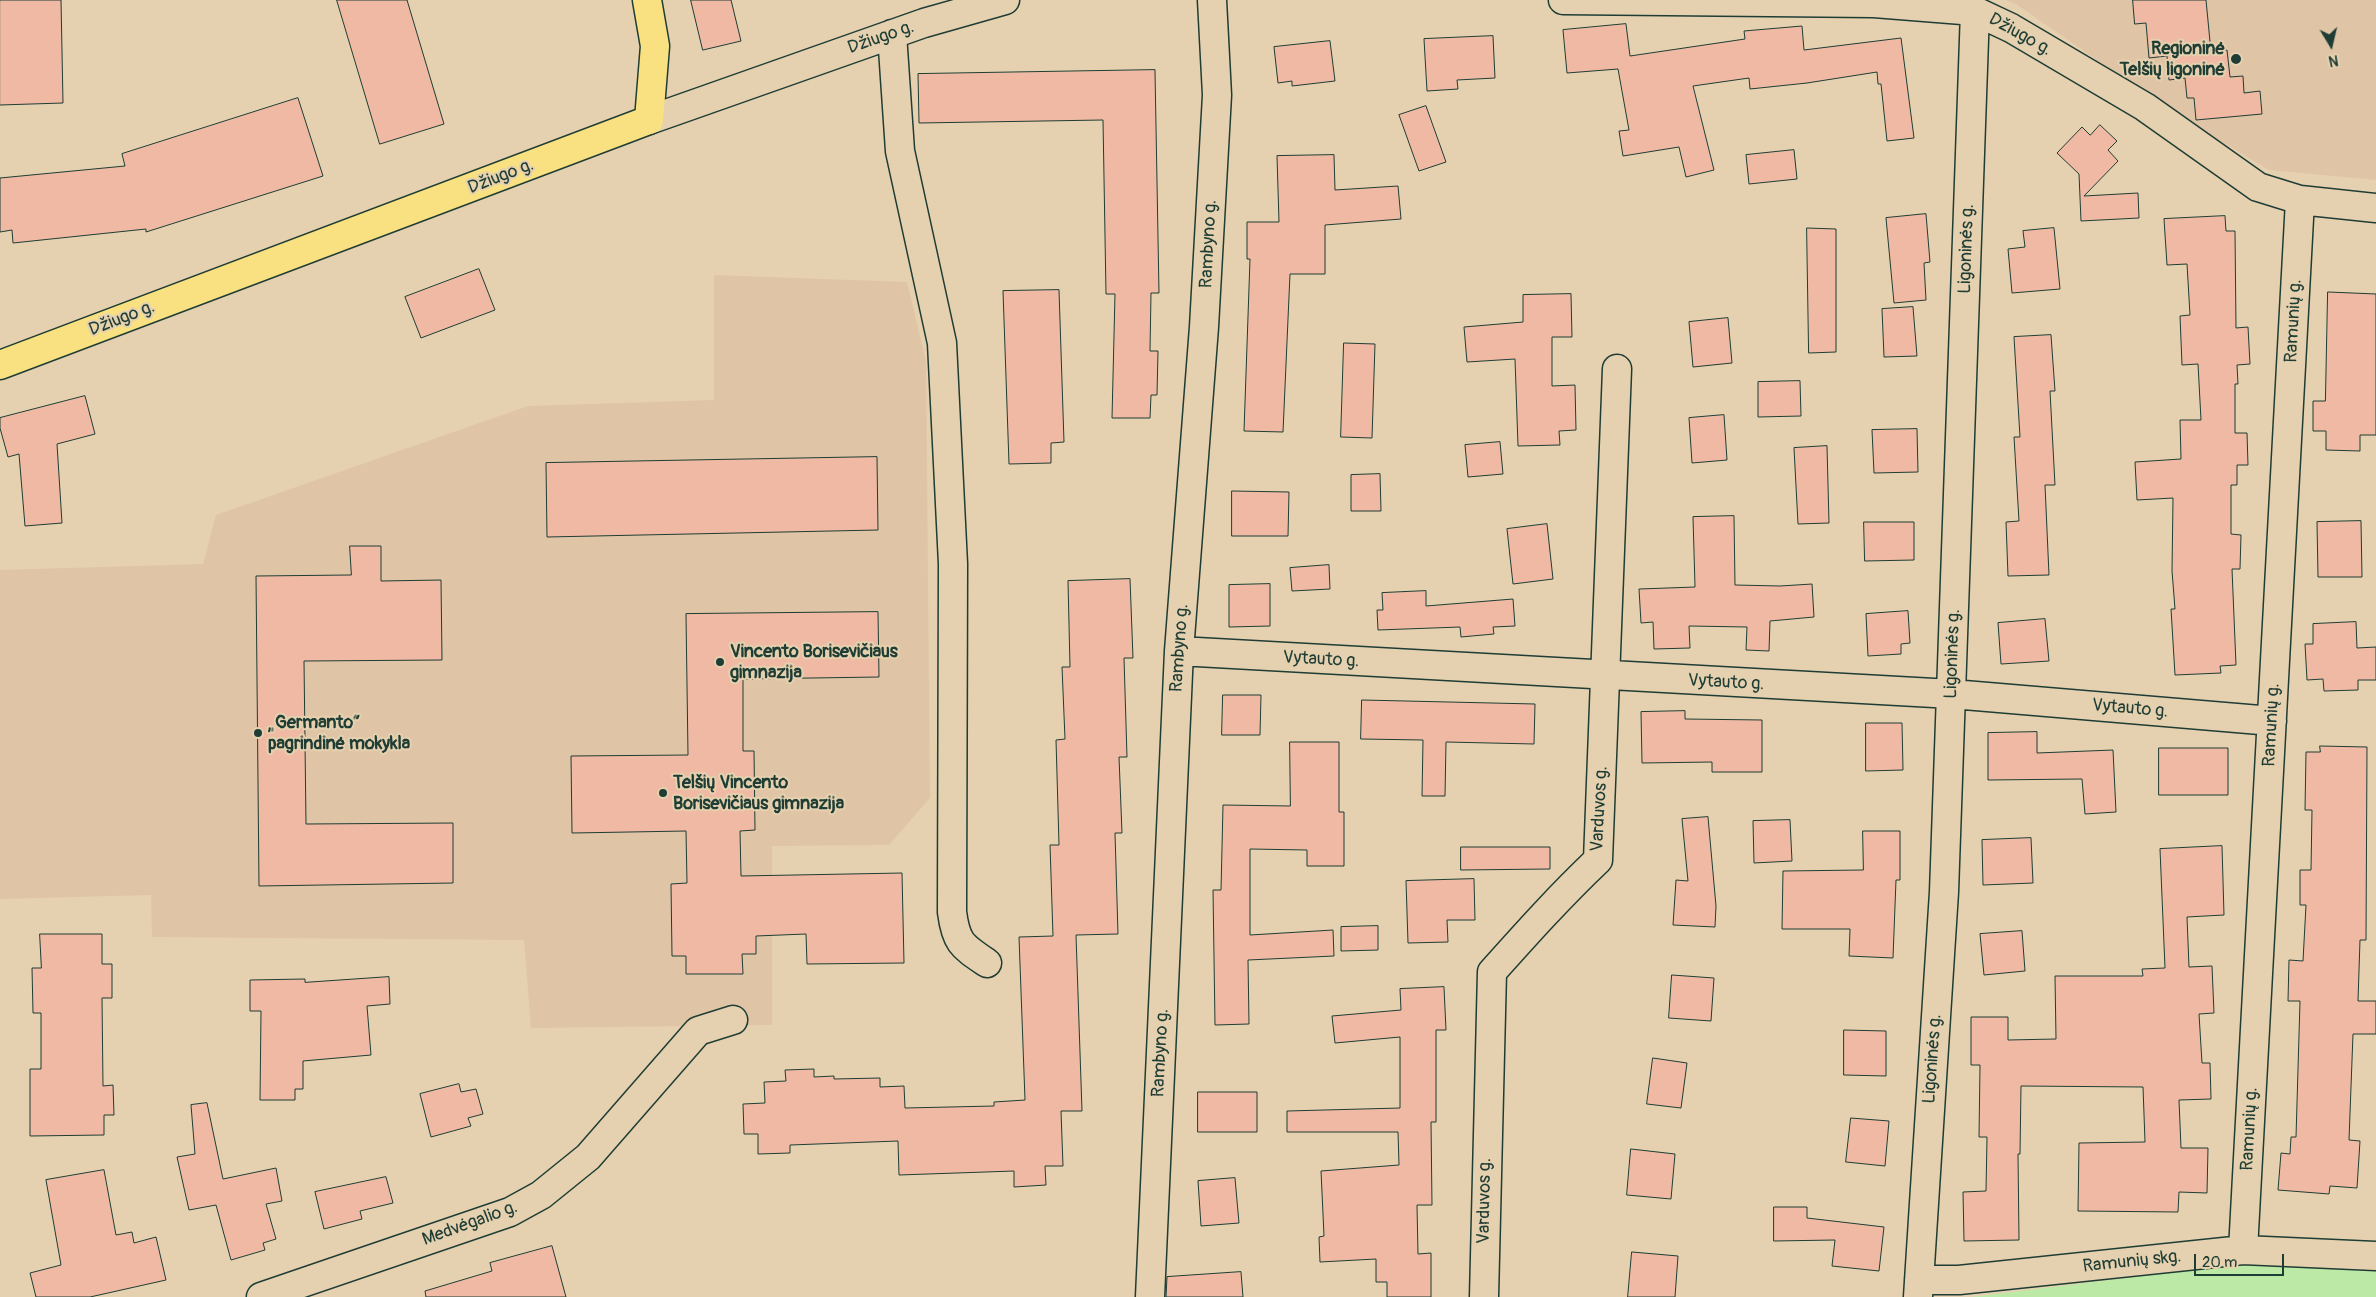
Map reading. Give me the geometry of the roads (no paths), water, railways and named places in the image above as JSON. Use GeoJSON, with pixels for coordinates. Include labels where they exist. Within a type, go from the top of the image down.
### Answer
{"type":"FeatureCollection","features":[{"type":"Feature","properties":{"kind":"main road"},"geometry":{"type":"LineString","coordinates":[[647,0],[655,46],[650,120]]}},
{"type":"Feature","properties":{"kind":"main road","name":"Džiugo g."},"geometry":{"type":"LineString","coordinates":[[0,365],[650,120]]}},
{"type":"Feature","properties":{"kind":"street","name":"Džiugo g."},"geometry":{"type":"LineString","coordinates":[[650,120],[892,34],[1005,0]]}},
{"type":"Feature","properties":{"kind":"street","name":"Rambyno g."},"geometry":{"type":"LineString","coordinates":[[1150,1297],[1179,651],[1204,327],[1217,96],[1212,0]]}},
{"type":"Feature","properties":{"kind":"street","name":"Džiugo g."},"geometry":{"type":"LineString","coordinates":[[1563,0],[1874,3],[1976,10],[2011,28],[2145,107],[2258,187],[2300,200],[2376,208]]}},
{"type":"Feature","properties":{"kind":"street","name":"Ligoninės g."},"geometry":{"type":"LineString","coordinates":[[1918,1288],[1944,892],[1976,10]]}},
{"type":"Feature","properties":{"kind":"street"},"geometry":{"type":"LineString","coordinates":[[892,34],[900,151],[942,343],[953,564],[952,912],[955,935],[967,949],[987,963]]}},
{"type":"Feature","properties":{"kind":"street","name":"Ramunių g."},"geometry":{"type":"LineString","coordinates":[[2243,1250],[2300,200]]}},
{"type":"Feature","properties":{"kind":"street","name":"Varduvos g."},"geometry":{"type":"LineString","coordinates":[[1484,1297],[1492,972],[1527,936],[1559,897],[1598,860],[1617,369]]}},
{"type":"Feature","properties":{"kind":"street","name":"Vytauto g."},"geometry":{"type":"LineString","coordinates":[[1179,651],[1606,677],[1952,694],[2272,720]]}},
{"type":"Feature","properties":{"kind":"street","name":"Medvėgalio g."},"geometry":{"type":"LineString","coordinates":[[260,1297],[510,1212],[541,1195],[588,1157],[698,1031],[733,1020]]}},
{"type":"Feature","properties":{"kind":"street","name":"Ramunių skg."},"geometry":{"type":"LineString","coordinates":[[1918,1288],[1969,1279],[2243,1250],[2376,1256]]}},
{"type":"Feature","properties":{"kind":"place","name":"Regioninė Telšių ligoninė"},"geometry":{"type":"Point","coordinates":[2236,59]}},
{"type":"Feature","properties":{"kind":"place","name":"Vincento Borisevičiaus gimnazija"},"geometry":{"type":"Point","coordinates":[720,662]}},
{"type":"Feature","properties":{"kind":"place","name":"„Germanto“ pagrindinė mokykla"},"geometry":{"type":"Point","coordinates":[258,733]}},
{"type":"Feature","properties":{"kind":"place","name":"Telšių Vincento Borisevičiaus gimnazija"},"geometry":{"type":"Point","coordinates":[663,793]}}]}
